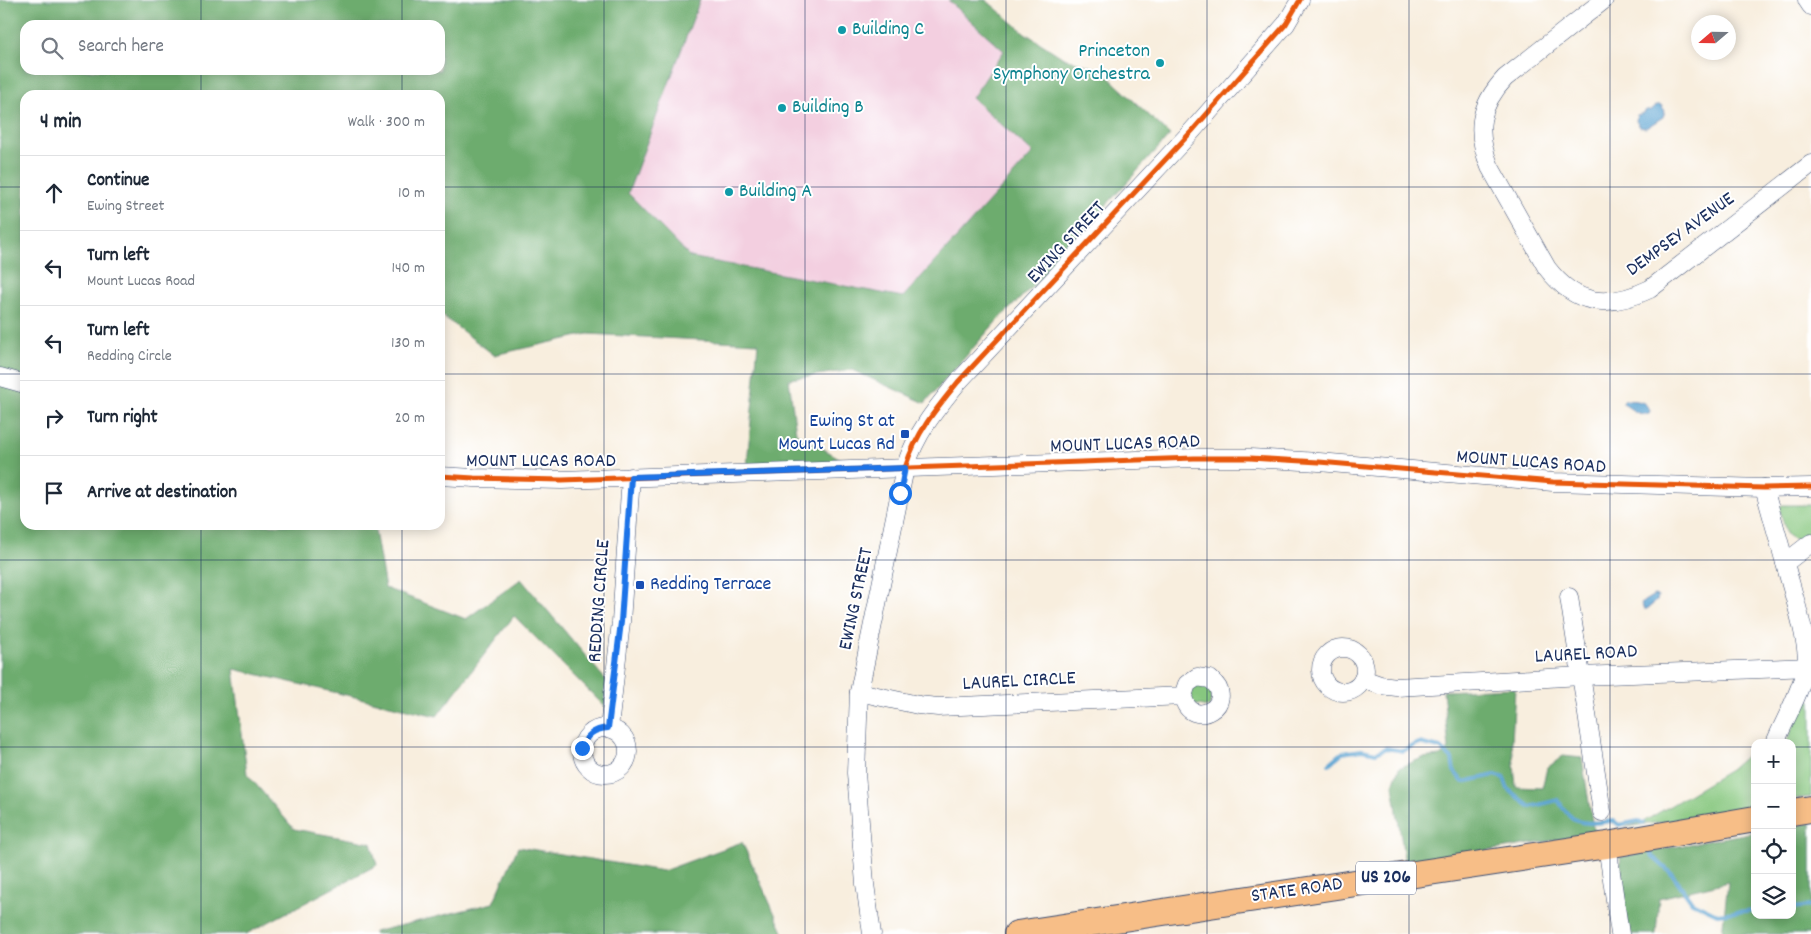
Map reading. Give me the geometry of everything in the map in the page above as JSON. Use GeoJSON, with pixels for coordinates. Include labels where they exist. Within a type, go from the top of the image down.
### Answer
{"type":"FeatureCollection","features":[{"type":"Feature","properties":{"kind":"highway"},"geometry":{"type":"LineString","coordinates":[[1796,811],[1811,809]]}},
{"type":"Feature","properties":{"kind":"highway","name":"STATE ROAD"},"geometry":{"type":"LineString","coordinates":[[1017,934],[1057,931],[1218,903],[1607,846],[1751,820]]}},
{"type":"Feature","properties":{"kind":"street","name":"EWING STREET"},"geometry":{"type":"LineString","coordinates":[[872,934],[865,884],[856,773],[859,692],[905,468],[912,448],[924,426],[953,388],[1187,137],[1286,24],[1300,0]]}},
{"type":"Feature","properties":{"kind":"street","name":"DEMPSEY AVENUE"},"geometry":{"type":"LineString","coordinates":[[1604,0],[1505,78],[1485,105],[1481,136],[1484,153],[1547,268],[1556,280],[1584,298],[1598,301],[1615,301],[1631,298],[1650,289],[1811,164]]}},
{"type":"Feature","properties":{"kind":"street"},"geometry":{"type":"LineString","coordinates":[[1806,0],[1811,6]]}},
{"type":"Feature","properties":{"kind":"street"},"geometry":{"type":"LineString","coordinates":[[0,377],[20,383]]}},
{"type":"Feature","properties":{"kind":"street","name":"MOUNT LUCAS ROAD"},"geometry":{"type":"LineString","coordinates":[[445,476],[562,480],[1194,458],[1250,458],[1553,482],[1764,488],[1811,487]]}},
{"type":"Feature","properties":{"kind":"street","name":"REDDING CIRCLE"},"geometry":{"type":"LineString","coordinates":[[608,728],[621,622],[631,477]]}},
{"type":"Feature","properties":{"kind":"street"},"geometry":{"type":"LineString","coordinates":[[1764,488],[1785,563],[1809,667],[1776,739]]}},
{"type":"Feature","properties":{"kind":"street"},"geometry":{"type":"LineString","coordinates":[[1785,563],[1811,543]]}},
{"type":"Feature","properties":{"kind":"street"},"geometry":{"type":"LineString","coordinates":[[1569,597],[1602,812]]}},
{"type":"Feature","properties":{"kind":"street","name":"LAUREL ROAD"},"geometry":{"type":"LineString","coordinates":[[1363,679],[1380,685],[1397,687],[1581,676],[1809,667]]}},
{"type":"Feature","properties":{"kind":"street","name":"LAUREL CIRCLE"},"geometry":{"type":"LineString","coordinates":[[859,692],[918,705],[938,707],[1183,696]]}},
{"type":"Feature","properties":{"kind":"street"},"geometry":{"type":"LineString","coordinates":[[1607,846],[1620,934]]}},
{"type":"Feature","properties":{"kind":"shaded area"},"geometry":{"type":"Polygon","coordinates":[[[700,0],[948,0],[1004,51],[972,98],[1033,153],[903,297],[690,257],[628,193],[700,0]]]}},
{"type":"Feature","properties":{"kind":"green space"},"geometry":{"type":"Polygon","coordinates":[[[0,0],[700,0],[628,193],[690,257],[903,297],[1033,153],[972,98],[1004,51],[948,0],[986,0],[1025,33],[1062,57],[1101,70],[1170,135],[1032,287],[996,322],[925,403],[852,370],[789,379],[796,433],[846,462],[747,464],[758,343],[588,334],[494,355],[445,318],[445,90],[20,90],[20,530],[375,530],[385,588],[466,619],[521,579],[610,685],[608,710],[514,616],[437,716],[234,669],[247,774],[294,829],[371,843],[377,865],[246,934],[0,934],[0,0]]]}},
{"type":"Feature","properties":{"kind":"green space"},"geometry":{"type":"Polygon","coordinates":[[[1783,505],[1811,505],[1811,531],[1797,539],[1787,535],[1779,507],[1783,505]]]}},
{"type":"Feature","properties":{"kind":"green space"},"geometry":{"type":"Polygon","coordinates":[[[1201,684],[1213,690],[1209,707],[1192,704],[1191,689],[1201,684]]]}},
{"type":"Feature","properties":{"kind":"green space"},"geometry":{"type":"Polygon","coordinates":[[[1515,688],[1512,742],[1516,787],[1542,788],[1547,768],[1563,756],[1582,758],[1594,834],[1405,864],[1393,785],[1399,768],[1422,758],[1440,756],[1449,749],[1443,691],[1515,688]]]}},
{"type":"Feature","properties":{"kind":"green space"},"geometry":{"type":"Polygon","coordinates":[[[1806,698],[1811,701],[1811,797],[1796,799],[1796,739],[1788,739],[1806,698]]]}},
{"type":"Feature","properties":{"kind":"green space"},"geometry":{"type":"Polygon","coordinates":[[[1751,752],[1751,807],[1748,809],[1626,827],[1643,822],[1730,770],[1751,752]]]}},
{"type":"Feature","properties":{"kind":"green space"},"geometry":{"type":"Polygon","coordinates":[[[1811,823],[1811,934],[1722,934],[1728,882],[1659,898],[1656,934],[1628,934],[1620,857],[1751,833],[1751,919],[1796,919],[1796,825],[1811,823]]]}},
{"type":"Feature","properties":{"kind":"green space"},"geometry":{"type":"Polygon","coordinates":[[[742,842],[784,934],[374,934],[374,932],[493,903],[518,847],[663,871],[742,842]]]}},
{"type":"Feature","properties":{"kind":"water"},"geometry":{"type":"Polygon","coordinates":[[[1657,105],[1661,105],[1665,111],[1663,117],[1646,128],[1640,127],[1636,121],[1637,115],[1644,113],[1646,110],[1651,110],[1657,105]]]}},
{"type":"Feature","properties":{"kind":"water"},"geometry":{"type":"Polygon","coordinates":[[[1624,400],[1645,404],[1650,411],[1645,414],[1639,413],[1623,404],[1624,400]]]}},
{"type":"Feature","properties":{"kind":"water"},"geometry":{"type":"Polygon","coordinates":[[[1654,595],[1658,596],[1657,601],[1647,609],[1644,609],[1641,603],[1654,595]]]}},
{"type":"Feature","properties":{"kind":"waterway"},"geometry":{"type":"LineString","coordinates":[[1329,764],[1342,753],[1362,750],[1376,753],[1386,748],[1403,751],[1419,743],[1440,748],[1452,759],[1454,771],[1463,782],[1495,775],[1504,778],[1508,789],[1530,807],[1558,800],[1570,816],[1582,822],[1614,821],[1619,825],[1639,821],[1643,823]]}},
{"type":"Feature","properties":{"kind":"waterway"},"geometry":{"type":"LineString","coordinates":[[1648,848],[1652,856],[1673,875],[1692,902],[1717,914],[1751,910]]}},
{"type":"Feature","properties":{"kind":"waterway"},"geometry":{"type":"LineString","coordinates":[[1796,908],[1811,906]]}},
{"type":"Feature","properties":{"kind":"cycle path"},"geometry":{"type":"LineString","coordinates":[[905,468],[909,455],[921,433],[934,412],[958,382],[1192,131],[1286,24],[1300,0]]}},
{"type":"Feature","properties":{"kind":"cycle path"},"geometry":{"type":"LineString","coordinates":[[445,476],[562,480],[1194,458],[1250,458],[1553,482],[1764,488],[1811,487]]}},
{"type":"Feature","properties":{"kind":"place","name":"Building C"},"geometry":{"type":"Point","coordinates":[842,30]}},
{"type":"Feature","properties":{"kind":"place","name":"Princeton Symphony Orchestra"},"geometry":{"type":"Point","coordinates":[1160,63]}},
{"type":"Feature","properties":{"kind":"place","name":"Building B"},"geometry":{"type":"Point","coordinates":[782,108]}},
{"type":"Feature","properties":{"kind":"place","name":"Building A"},"geometry":{"type":"Point","coordinates":[729,192]}},
{"type":"Feature","properties":{"kind":"place","name":"Ewing St at Mount Lucas Rd"},"geometry":{"type":"Point","coordinates":[905,434]}},
{"type":"Feature","properties":{"kind":"place","name":"Redding Terrace"},"geometry":{"type":"Point","coordinates":[640,585]}},
{"type":"Feature","properties":{"kind":"route"},"geometry":{"type":"LineString","coordinates":[[582,748],[588,735],[599,729],[608,728],[614,694],[621,622],[631,477],[905,468],[900,493]]}}]}
